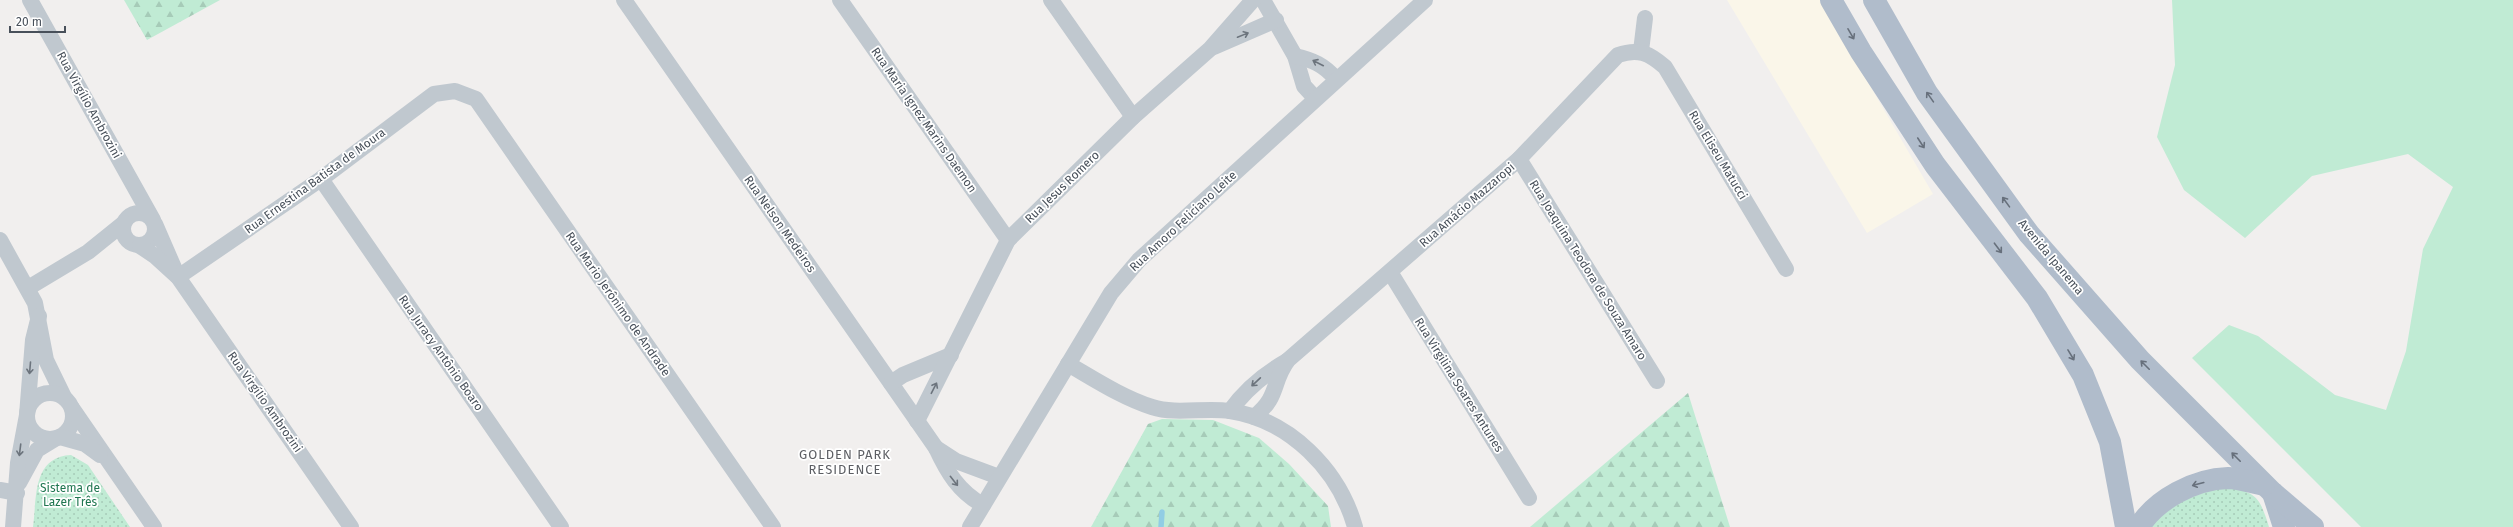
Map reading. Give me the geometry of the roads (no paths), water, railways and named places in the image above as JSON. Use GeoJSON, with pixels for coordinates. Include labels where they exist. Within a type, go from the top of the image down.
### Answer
{"type":"FeatureCollection","features":[{"type":"Feature","properties":{"kind":"main road"},"geometry":{"type":"LineString","coordinates":[[1831,0],[1861,52],[1935,165],[2037,298],[2084,375],[2110,442],[2126,527]]}},
{"type":"Feature","properties":{"kind":"main road","name":"Avenida Ipanema"},"geometry":{"type":"LineString","coordinates":[[1874,0],[1927,93],[2029,234],[2140,360],[2268,489],[2313,527]]}},
{"type":"Feature","properties":{"kind":"main road","name":"Avenida Ipanema"},"geometry":{"type":"LineString","coordinates":[[2139,527],[2166,499],[2195,484],[2228,478],[2268,489]]}},
{"type":"Feature","properties":{"kind":"main road","name":"Avenida Ipanema"},"geometry":{"type":"LineString","coordinates":[[2268,489],[2284,527]]}},
{"type":"Feature","properties":{"kind":"street","name":"Rua Virgílio Ambrozini"},"geometry":{"type":"LineString","coordinates":[[30,0],[154,222],[178,277],[352,527]]}},
{"type":"Feature","properties":{"kind":"street","name":"Rua Nelson Medeiros"},"geometry":{"type":"LineString","coordinates":[[624,0],[936,448],[945,469],[970,498],[983,505]]}},
{"type":"Feature","properties":{"kind":"street","name":"Rua Maria Ignez Marins Daemon"},"geometry":{"type":"LineString","coordinates":[[840,0],[1008,240]]}},
{"type":"Feature","properties":{"kind":"street"},"geometry":{"type":"LineString","coordinates":[[1051,0],[1133,117]]}},
{"type":"Feature","properties":{"kind":"street","name":"Rua Jesus Romero"},"geometry":{"type":"LineString","coordinates":[[917,421],[1008,240],[1133,117],[1210,49],[1253,0]]}},
{"type":"Feature","properties":{"kind":"street"},"geometry":{"type":"LineString","coordinates":[[1263,0],[1276,20],[1295,56],[1304,86],[1315,98]]}},
{"type":"Feature","properties":{"kind":"street","name":"Rua Amoro Feliciano Leite"},"geometry":{"type":"LineString","coordinates":[[970,527],[1111,293],[1139,260],[1315,98],[1425,0]]}},
{"type":"Feature","properties":{"kind":"street"},"geometry":{"type":"LineString","coordinates":[[1641,51],[1645,18]]}},
{"type":"Feature","properties":{"kind":"street","name":"Rua Jesus Romero"},"geometry":{"type":"LineString","coordinates":[[1210,49],[1276,20]]}},
{"type":"Feature","properties":{"kind":"street","name":"Rua Amácio Mazzaropi"},"geometry":{"type":"LineString","coordinates":[[1230,411],[1239,398],[1267,372],[1288,360],[1519,159],[1618,55],[1641,51]]}},
{"type":"Feature","properties":{"kind":"street","name":"Rua Eliseu Matucci"},"geometry":{"type":"LineString","coordinates":[[1641,51],[1665,66],[1786,269]]}},
{"type":"Feature","properties":{"kind":"street"},"geometry":{"type":"LineString","coordinates":[[1295,56],[1314,61],[1326,68],[1336,79]]}},
{"type":"Feature","properties":{"kind":"street","name":"Rua Ernestina Batista de Moura"},"geometry":{"type":"LineString","coordinates":[[178,277],[321,179],[434,94],[454,91]]}},
{"type":"Feature","properties":{"kind":"street","name":"Rua Mario Jerônimo de Andrade"},"geometry":{"type":"LineString","coordinates":[[454,91],[476,99],[773,527]]}},
{"type":"Feature","properties":{"kind":"street","name":"Rua Joaquina Teodora de Souza Amaro"},"geometry":{"type":"LineString","coordinates":[[1519,159],[1657,381]]}},
{"type":"Feature","properties":{"kind":"street","name":"Rua Virgílio Ambrozini"},"geometry":{"type":"LineString","coordinates":[[125,168],[129,196],[125,221]]}},
{"type":"Feature","properties":{"kind":"street","name":"Rua Juracy Antônio Boaro"},"geometry":{"type":"LineString","coordinates":[[321,179],[561,527]]}},
{"type":"Feature","properties":{"kind":"street"},"geometry":{"type":"LineString","coordinates":[[28,288],[88,252],[132,214],[140,213],[154,222],[153,238],[137,245],[108,246],[88,252]]}},
{"type":"Feature","properties":{"kind":"street"},"geometry":{"type":"LineString","coordinates":[[125,221],[124,235],[137,245]]}},
{"type":"Feature","properties":{"kind":"street"},"geometry":{"type":"LineString","coordinates":[[0,240],[28,288],[39,316],[42,347],[46,360],[68,402],[154,527]]}},
{"type":"Feature","properties":{"kind":"street","name":"Rua Virgílio Ambrozini"},"geometry":{"type":"LineString","coordinates":[[137,245],[155,256],[178,277]]}},
{"type":"Feature","properties":{"kind":"street","name":"Rua Virgilina Soares Antunes"},"geometry":{"type":"LineString","coordinates":[[1390,272],[1529,498]]}},
{"type":"Feature","properties":{"kind":"street"},"geometry":{"type":"LineString","coordinates":[[39,316],[33,340],[27,415],[30,428],[34,433],[47,439],[57,438],[85,444],[110,464]]}},
{"type":"Feature","properties":{"kind":"street"},"geometry":{"type":"LineString","coordinates":[[891,383],[903,375],[951,355]]}},
{"type":"Feature","properties":{"kind":"street","name":"Rua Amácio Mazzaropi"},"geometry":{"type":"LineString","coordinates":[[1254,417],[1268,404],[1283,368],[1288,360]]}},
{"type":"Feature","properties":{"kind":"street"},"geometry":{"type":"LineString","coordinates":[[1068,364],[1152,408],[1169,410],[1230,411],[1264,419],[1288,433]]}},
{"type":"Feature","properties":{"kind":"street"},"geometry":{"type":"LineString","coordinates":[[13,527],[22,435],[27,415],[31,402],[36,397],[50,393],[68,402],[73,422],[70,428],[37,450],[17,489]]}},
{"type":"Feature","properties":{"kind":"street"},"geometry":{"type":"LineString","coordinates":[[1268,404],[1273,419],[1319,461],[1338,488],[1355,527]]}},
{"type":"Feature","properties":{"kind":"street","name":"Rua Nelson Medeiros"},"geometry":{"type":"LineString","coordinates":[[936,448],[956,461],[999,477]]}},
{"type":"Feature","properties":{"kind":"street"},"geometry":{"type":"LineString","coordinates":[[0,490],[17,489]]}},
{"type":"Feature","properties":{"kind":"waterway"},"geometry":{"type":"LineString","coordinates":[[1161,527],[1162,512]]}},
{"type":"Feature","properties":{"kind":"district","name":"GOLDEN PARK RESIDENCE"},"geometry":{"type":"Point","coordinates":[845,462]}},
{"type":"Feature","properties":{"kind":"park label","name":"Sistema de Lazer Três"},"geometry":{"type":"Point","coordinates":[70,495]}}]}
